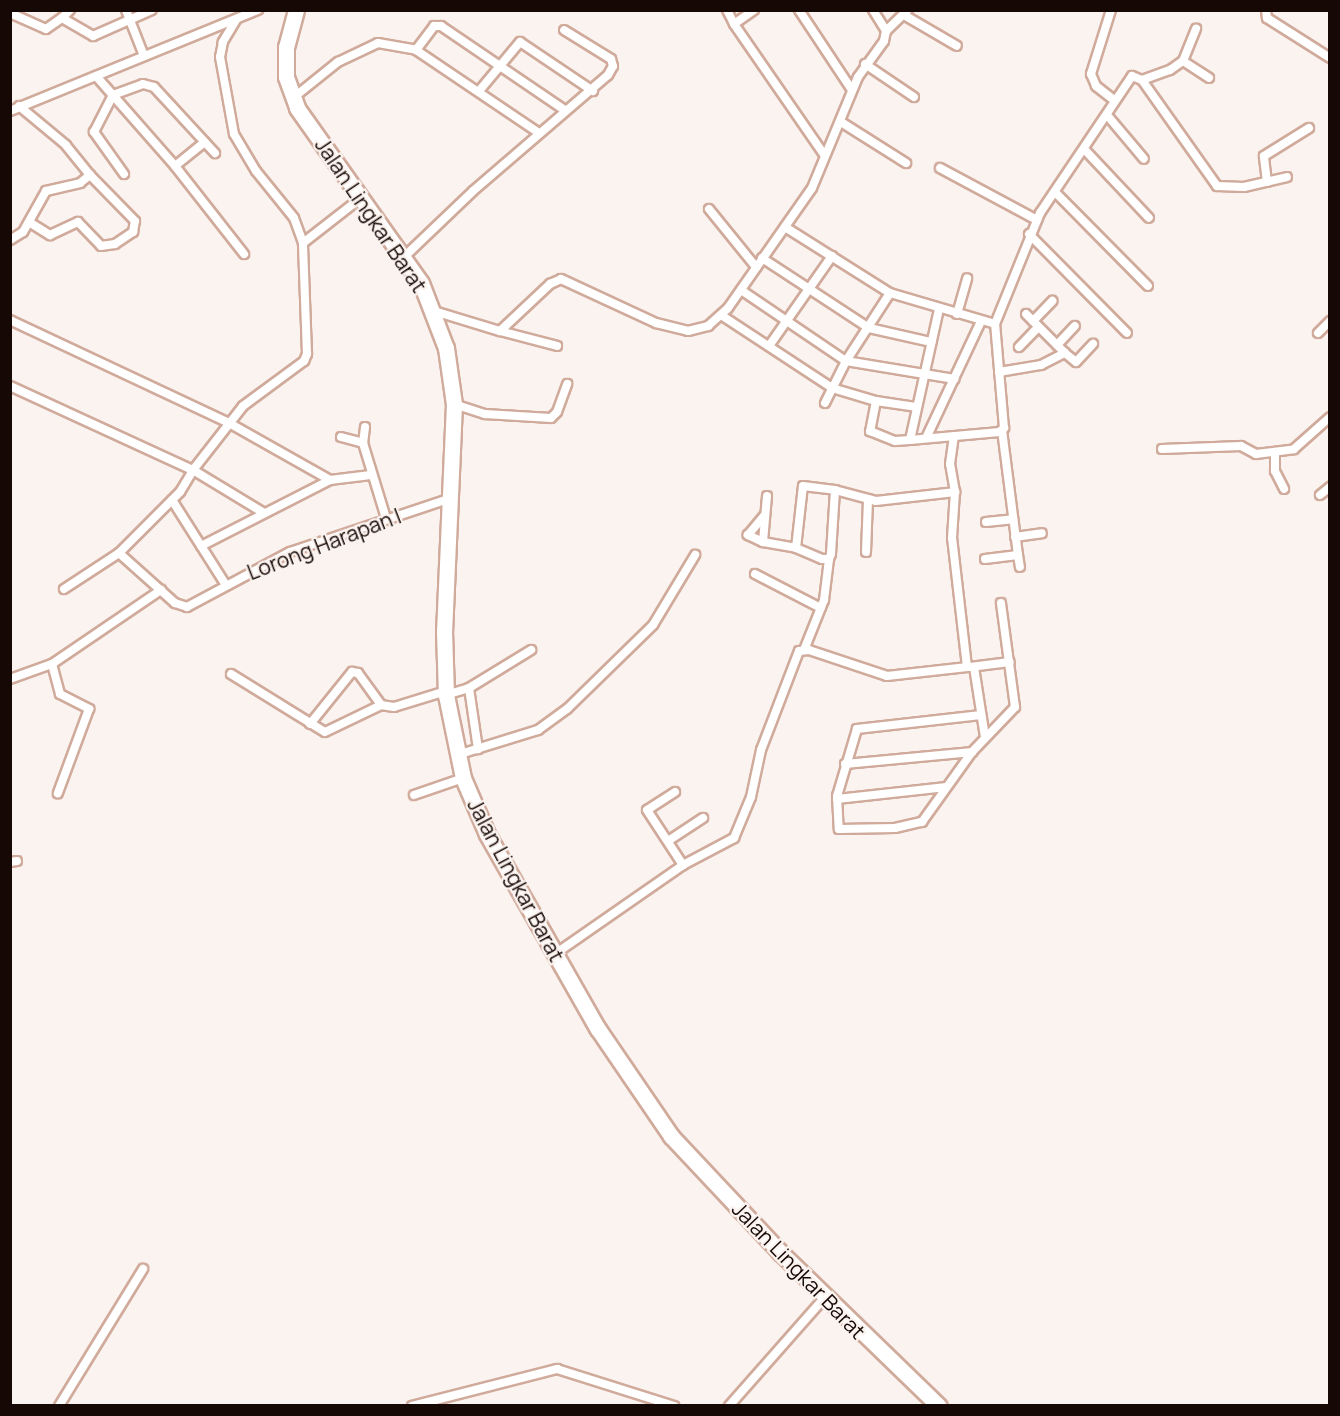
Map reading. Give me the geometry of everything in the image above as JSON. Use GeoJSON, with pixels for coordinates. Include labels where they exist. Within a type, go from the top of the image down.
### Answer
{"type":"FeatureCollection","features":[{"type":"Feature","properties":{"kind":"highway","name":"Jalan Lingkar Barat"},"geometry":{"type":"LineString","coordinates":[[296,10],[286,47],[286,77],[293,98],[404,257],[434,311],[446,348],[454,404],[444,631],[446,693],[463,778],[487,834],[624,1070],[671,1136],[825,1297],[939,1406]]}},
{"type":"Feature","properties":{"kind":"street"},"geometry":{"type":"LineString","coordinates":[[10,13],[46,29],[70,10]]}},
{"type":"Feature","properties":{"kind":"street"},"geometry":{"type":"LineString","coordinates":[[126,10],[144,57]]}},
{"type":"Feature","properties":{"kind":"street"},"geometry":{"type":"LineString","coordinates":[[62,18],[93,36],[152,10]]}},
{"type":"Feature","properties":{"kind":"street"},"geometry":{"type":"LineString","coordinates":[[10,111],[258,10]]}},
{"type":"Feature","properties":{"kind":"street"},"geometry":{"type":"LineString","coordinates":[[727,10],[734,24],[825,156]]}},
{"type":"Feature","properties":{"kind":"street"},"geometry":{"type":"LineString","coordinates":[[734,24],[754,10]]}},
{"type":"Feature","properties":{"kind":"street"},"geometry":{"type":"LineString","coordinates":[[799,10],[852,90]]}},
{"type":"Feature","properties":{"kind":"street"},"geometry":{"type":"LineString","coordinates":[[873,10],[886,31]]}},
{"type":"Feature","properties":{"kind":"street"},"geometry":{"type":"LineString","coordinates":[[1111,10],[1091,74],[1096,86],[1114,101]]}},
{"type":"Feature","properties":{"kind":"street"},"geometry":{"type":"LineString","coordinates":[[1266,10],[1267,18],[1329,58]]}},
{"type":"Feature","properties":{"kind":"street"},"geometry":{"type":"LineString","coordinates":[[500,331],[550,284],[561,279],[677,329],[700,331],[721,315],[741,290],[812,188],[841,122],[852,90],[865,64],[884,40],[886,31],[906,13],[957,46]]}},
{"type":"Feature","properties":{"kind":"street"},"geometry":{"type":"LineString","coordinates":[[64,589],[119,553],[186,485],[193,470],[253,396],[306,356],[303,243],[294,218],[256,171],[234,134],[220,57],[223,42],[236,20]]}},
{"type":"Feature","properties":{"kind":"street"},"geometry":{"type":"LineString","coordinates":[[416,50],[439,24],[566,111]]}},
{"type":"Feature","properties":{"kind":"street"},"geometry":{"type":"LineString","coordinates":[[1142,80],[1170,70],[1183,61],[1196,29]]}},
{"type":"Feature","properties":{"kind":"street"},"geometry":{"type":"LineString","coordinates":[[404,257],[539,133],[593,91],[608,75],[613,62],[564,30]]}},
{"type":"Feature","properties":{"kind":"street"},"geometry":{"type":"LineString","coordinates":[[479,91],[498,66],[522,42],[593,91]]}},
{"type":"Feature","properties":{"kind":"street"},"geometry":{"type":"LineString","coordinates":[[293,98],[338,62],[378,43],[416,50],[539,133]]}},
{"type":"Feature","properties":{"kind":"street"},"geometry":{"type":"LineString","coordinates":[[1183,61],[1209,78]]}},
{"type":"Feature","properties":{"kind":"street"},"geometry":{"type":"LineString","coordinates":[[865,64],[914,97]]}},
{"type":"Feature","properties":{"kind":"street"},"geometry":{"type":"LineString","coordinates":[[96,76],[175,166],[244,254]]}},
{"type":"Feature","properties":{"kind":"street"},"geometry":{"type":"LineString","coordinates":[[1020,567],[1002,430],[995,324],[1029,234],[1085,150],[1128,79],[1137,76],[1142,80],[1217,186],[1233,189],[1287,177]]}},
{"type":"Feature","properties":{"kind":"street"},"geometry":{"type":"LineString","coordinates":[[124,174],[94,132],[113,94],[143,84],[151,85],[215,153]]}},
{"type":"Feature","properties":{"kind":"street"},"geometry":{"type":"LineString","coordinates":[[19,106],[66,145],[90,175],[135,221],[133,232],[115,244],[101,246],[78,222],[50,235],[29,222]]}},
{"type":"Feature","properties":{"kind":"street"},"geometry":{"type":"LineString","coordinates":[[1107,115],[1144,159]]}},
{"type":"Feature","properties":{"kind":"street"},"geometry":{"type":"LineString","coordinates":[[841,122],[906,163]]}},
{"type":"Feature","properties":{"kind":"street"},"geometry":{"type":"LineString","coordinates":[[1267,182],[1264,156],[1309,128]]}},
{"type":"Feature","properties":{"kind":"street"},"geometry":{"type":"LineString","coordinates":[[175,166],[205,142]]}},
{"type":"Feature","properties":{"kind":"street"},"geometry":{"type":"LineString","coordinates":[[1085,150],[1149,218]]}},
{"type":"Feature","properties":{"kind":"street"},"geometry":{"type":"LineString","coordinates":[[939,168],[1037,220]]}},
{"type":"Feature","properties":{"kind":"street"},"geometry":{"type":"LineString","coordinates":[[10,240],[29,222],[46,191],[80,183],[90,175]]}},
{"type":"Feature","properties":{"kind":"street"},"geometry":{"type":"LineString","coordinates":[[1055,192],[1148,286]]}},
{"type":"Feature","properties":{"kind":"street"},"geometry":{"type":"LineString","coordinates":[[303,243],[362,197]]}},
{"type":"Feature","properties":{"kind":"street"},"geometry":{"type":"LineString","coordinates":[[709,209],[756,267]]}},
{"type":"Feature","properties":{"kind":"street"},"geometry":{"type":"LineString","coordinates":[[784,227],[890,293],[995,324]]}},
{"type":"Feature","properties":{"kind":"street"},"geometry":{"type":"LineString","coordinates":[[1029,234],[1127,333]]}},
{"type":"Feature","properties":{"kind":"street"},"geometry":{"type":"LineString","coordinates":[[769,346],[832,256]]}},
{"type":"Feature","properties":{"kind":"street"},"geometry":{"type":"LineString","coordinates":[[762,258],[869,328],[931,342]]}},
{"type":"Feature","properties":{"kind":"street"},"geometry":{"type":"LineString","coordinates":[[957,314],[967,278]]}},
{"type":"Feature","properties":{"kind":"street"},"geometry":{"type":"LineString","coordinates":[[741,290],[789,320],[846,361],[955,379]]}},
{"type":"Feature","properties":{"kind":"street"},"geometry":{"type":"LineString","coordinates":[[825,403],[846,361],[890,293]]}},
{"type":"Feature","properties":{"kind":"street"},"geometry":{"type":"LineString","coordinates":[[1019,347],[1052,302]]}},
{"type":"Feature","properties":{"kind":"street"},"geometry":{"type":"LineString","coordinates":[[910,440],[922,373],[939,309]]}},
{"type":"Feature","properties":{"kind":"street"},"geometry":{"type":"LineString","coordinates":[[434,311],[557,346]]}},
{"type":"Feature","properties":{"kind":"street"},"geometry":{"type":"LineString","coordinates":[[1026,314],[1076,362],[1093,344]]}},
{"type":"Feature","properties":{"kind":"street"},"geometry":{"type":"LineString","coordinates":[[721,315],[832,388],[876,401],[916,407]]}},
{"type":"Feature","properties":{"kind":"street"},"geometry":{"type":"LineString","coordinates":[[10,320],[229,423],[330,480]]}},
{"type":"Feature","properties":{"kind":"street"},"geometry":{"type":"LineString","coordinates":[[927,436],[981,321]]}},
{"type":"Feature","properties":{"kind":"street"},"geometry":{"type":"LineString","coordinates":[[1318,333],[1329,321]]}},
{"type":"Feature","properties":{"kind":"street"},"geometry":{"type":"LineString","coordinates":[[1057,345],[1075,326]]}},
{"type":"Feature","properties":{"kind":"street"},"geometry":{"type":"LineString","coordinates":[[999,372],[1041,365],[1065,353]]}},
{"type":"Feature","properties":{"kind":"street"},"geometry":{"type":"LineString","coordinates":[[454,404],[485,414],[550,418],[557,412],[567,384]]}},
{"type":"Feature","properties":{"kind":"street"},"geometry":{"type":"LineString","coordinates":[[10,386],[193,470],[264,513]]}},
{"type":"Feature","properties":{"kind":"street"},"geometry":{"type":"LineString","coordinates":[[876,401],[870,430],[895,441],[1002,430]]}},
{"type":"Feature","properties":{"kind":"street"},"geometry":{"type":"LineString","coordinates":[[1162,449],[1241,446],[1261,454],[1294,449],[1329,417]]}},
{"type":"Feature","properties":{"kind":"street"},"geometry":{"type":"LineString","coordinates":[[365,427],[363,443],[386,518]]}},
{"type":"Feature","properties":{"kind":"street"},"geometry":{"type":"LineString","coordinates":[[954,436],[950,464],[955,492],[952,538],[970,667],[985,737]]}},
{"type":"Feature","properties":{"kind":"street"},"geometry":{"type":"LineString","coordinates":[[341,437],[363,443]]}},
{"type":"Feature","properties":{"kind":"street"},"geometry":{"type":"LineString","coordinates":[[1275,452],[1275,471],[1284,489]]}},
{"type":"Feature","properties":{"kind":"street"},"geometry":{"type":"LineString","coordinates":[[201,546],[330,480],[371,475]]}},
{"type":"Feature","properties":{"kind":"street"},"geometry":{"type":"LineString","coordinates":[[796,548],[801,489],[808,484],[868,499],[896,501],[955,492]]}},
{"type":"Feature","properties":{"kind":"street"},"geometry":{"type":"LineString","coordinates":[[1320,495],[1329,487]]}},
{"type":"Feature","properties":{"kind":"street"},"geometry":{"type":"LineString","coordinates":[[555,954],[684,865],[725,845],[737,835],[793,660],[804,650],[821,608],[834,490]]}},
{"type":"Feature","properties":{"kind":"street"},"geometry":{"type":"LineString","coordinates":[[762,542],[766,496]]}},
{"type":"Feature","properties":{"kind":"street","name":"Lorong Harapan I"},"geometry":{"type":"LineString","coordinates":[[161,590],[175,603],[187,607],[271,561],[386,518],[451,498]]}},
{"type":"Feature","properties":{"kind":"street"},"geometry":{"type":"LineString","coordinates":[[866,552],[868,499]]}},
{"type":"Feature","properties":{"kind":"street"},"geometry":{"type":"LineString","coordinates":[[172,500],[226,585]]}},
{"type":"Feature","properties":{"kind":"street"},"geometry":{"type":"LineString","coordinates":[[764,516],[748,535],[762,542],[796,548],[828,559]]}},
{"type":"Feature","properties":{"kind":"street"},"geometry":{"type":"LineString","coordinates":[[986,522],[1013,519]]}},
{"type":"Feature","properties":{"kind":"street"},"geometry":{"type":"LineString","coordinates":[[1016,537],[1042,533]]}},
{"type":"Feature","properties":{"kind":"street"},"geometry":{"type":"LineString","coordinates":[[10,679],[52,664],[161,590],[119,553]]}},
{"type":"Feature","properties":{"kind":"street"},"geometry":{"type":"LineString","coordinates":[[457,755],[545,726],[584,694],[653,625],[695,555]]}},
{"type":"Feature","properties":{"kind":"street"},"geometry":{"type":"LineString","coordinates":[[985,559],[1018,555]]}},
{"type":"Feature","properties":{"kind":"street"},"geometry":{"type":"LineString","coordinates":[[755,573],[821,608]]}},
{"type":"Feature","properties":{"kind":"street"},"geometry":{"type":"LineString","coordinates":[[981,715],[860,728],[852,737],[844,764],[837,799],[837,826],[842,831],[902,827],[922,822],[972,752],[1016,704],[1001,603]]}},
{"type":"Feature","properties":{"kind":"street"},"geometry":{"type":"LineString","coordinates":[[231,674],[310,724],[331,732],[381,705],[394,707],[469,688],[531,650]]}},
{"type":"Feature","properties":{"kind":"street"},"geometry":{"type":"LineString","coordinates":[[804,650],[887,676],[1010,662]]}},
{"type":"Feature","properties":{"kind":"street"},"geometry":{"type":"LineString","coordinates":[[52,664],[60,694],[89,709],[58,793]]}},
{"type":"Feature","properties":{"kind":"street"},"geometry":{"type":"LineString","coordinates":[[310,724],[352,672],[358,673],[381,705]]}},
{"type":"Feature","properties":{"kind":"street"},"geometry":{"type":"LineString","coordinates":[[469,688],[478,749]]}},
{"type":"Feature","properties":{"kind":"street"},"geometry":{"type":"LineString","coordinates":[[844,764],[972,752]]}},
{"type":"Feature","properties":{"kind":"street"},"geometry":{"type":"LineString","coordinates":[[414,795],[463,778]]}},
{"type":"Feature","properties":{"kind":"street"},"geometry":{"type":"LineString","coordinates":[[837,799],[946,787]]}},
{"type":"Feature","properties":{"kind":"street"},"geometry":{"type":"LineString","coordinates":[[675,792],[647,810],[684,865]]}},
{"type":"Feature","properties":{"kind":"street"},"geometry":{"type":"LineString","coordinates":[[668,842],[703,818]]}},
{"type":"Feature","properties":{"kind":"street"},"geometry":{"type":"LineString","coordinates":[[60,1406],[143,1269]]}},
{"type":"Feature","properties":{"kind":"street"},"geometry":{"type":"LineString","coordinates":[[729,1406],[825,1297]]}},
{"type":"Feature","properties":{"kind":"street"},"geometry":{"type":"LineString","coordinates":[[412,1406],[557,1369],[674,1406]]}}]}
